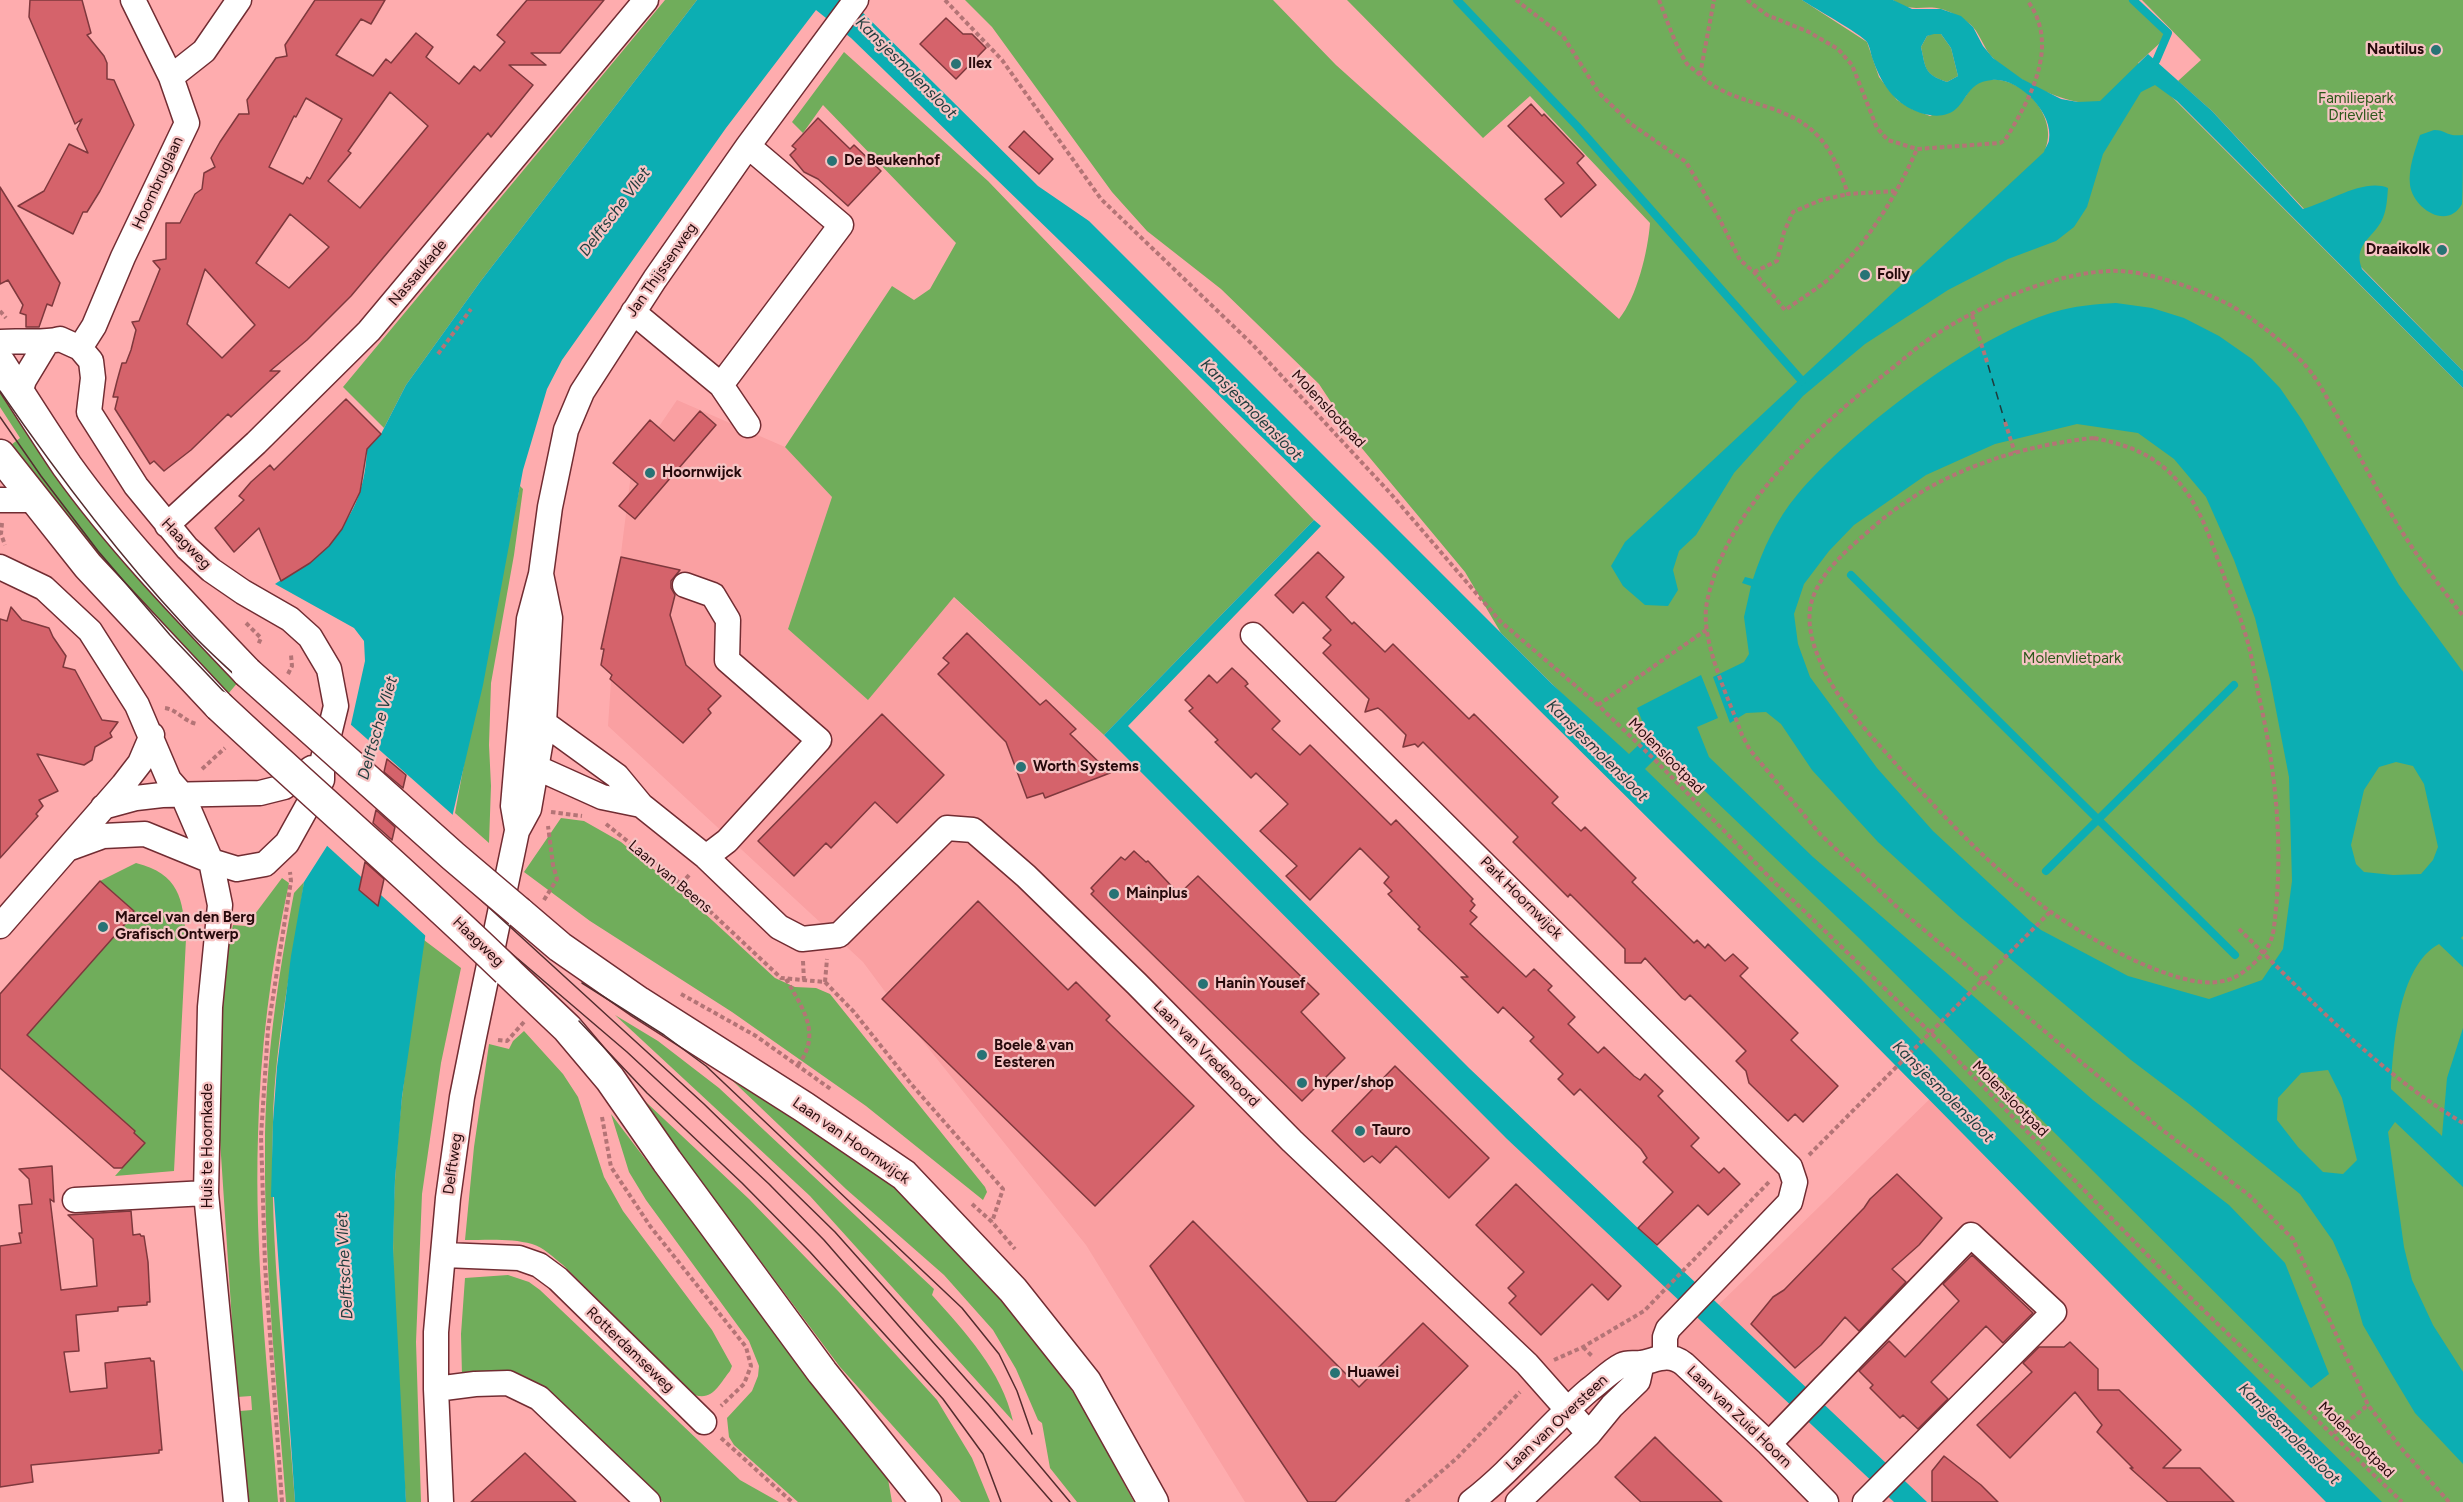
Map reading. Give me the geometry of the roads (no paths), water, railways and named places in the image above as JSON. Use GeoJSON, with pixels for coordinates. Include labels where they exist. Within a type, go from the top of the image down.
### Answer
{"type":"FeatureCollection","features":[{"type":"Feature","properties":{"kind":"main road"},"geometry":{"type":"LineString","coordinates":[[0,363],[20,393]]}},
{"type":"Feature","properties":{"kind":"main road","name":"Laan van Hoornwijck"},"geometry":{"type":"LineString","coordinates":[[20,393],[68,466],[115,526],[147,565],[247,672],[453,856],[560,947],[630,996],[804,1107],[904,1175],[1013,1290],[1086,1382],[1153,1502]]}},
{"type":"Feature","properties":{"kind":"main road","name":"Haagweg"},"geometry":{"type":"LineString","coordinates":[[0,455],[34,500],[116,597],[219,706],[299,781],[423,890],[567,1028],[610,1079],[667,1161],[822,1372],[926,1502]]}},
{"type":"Feature","properties":{"kind":"street","name":"Hoornbruglaan"},"geometry":{"type":"LineString","coordinates":[[80,348],[94,326],[123,257],[187,123],[171,77],[134,0]]}},
{"type":"Feature","properties":{"kind":"street"},"geometry":{"type":"LineString","coordinates":[[171,77],[204,51],[239,0]]}},
{"type":"Feature","properties":{"kind":"street","name":"Nassaukade"},"geometry":{"type":"LineString","coordinates":[[167,525],[256,443],[369,331],[646,0]]}},
{"type":"Feature","properties":{"kind":"street","name":"Jan Thijssenweg"},"geometry":{"type":"LineString","coordinates":[[527,763],[550,618],[541,574],[549,507],[566,430],[582,392],[633,312],[748,146],[856,0]]}},
{"type":"Feature","properties":{"kind":"street"},"geometry":{"type":"LineString","coordinates":[[721,385],[841,225],[748,146]]}},
{"type":"Feature","properties":{"kind":"street"},"geometry":{"type":"LineString","coordinates":[[633,312],[721,385],[748,425]]}},
{"type":"Feature","properties":{"kind":"street"},"geometry":{"type":"LineString","coordinates":[[0,342],[30,340],[47,342],[60,339],[80,348]]}},
{"type":"Feature","properties":{"kind":"street"},"geometry":{"type":"LineString","coordinates":[[20,393],[24,380],[47,342]]}},
{"type":"Feature","properties":{"kind":"street","name":"Haagweg"},"geometry":{"type":"LineString","coordinates":[[70,848],[103,836],[145,834],[237,869],[265,864],[287,843],[322,780],[322,763],[336,706],[329,669],[310,637],[290,618],[243,592],[211,570],[167,525],[136,486],[89,412],[93,378],[91,362],[80,348]]}},
{"type":"Feature","properties":{"kind":"street"},"geometry":{"type":"LineString","coordinates":[[0,500],[34,500]]}},
{"type":"Feature","properties":{"kind":"street"},"geometry":{"type":"LineString","coordinates":[[0,568],[44,588],[90,631],[137,705],[152,735],[169,780],[183,796],[211,861]]}},
{"type":"Feature","properties":{"kind":"street"},"geometry":{"type":"LineString","coordinates":[[532,721],[617,777],[640,805],[706,857],[727,841],[819,740],[727,660],[728,620],[713,595],[685,585]]}},
{"type":"Feature","properties":{"kind":"street","name":"Park Hoornwijck"},"geometry":{"type":"LineString","coordinates":[[1253,635],[1787,1164],[1795,1182],[1790,1202],[1668,1329],[1653,1360]]}},
{"type":"Feature","properties":{"kind":"street"},"geometry":{"type":"LineString","coordinates":[[0,926],[70,848],[140,763],[152,735]]}},
{"type":"Feature","properties":{"kind":"street"},"geometry":{"type":"LineString","coordinates":[[102,807],[136,798],[162,795],[260,793],[284,787],[322,763]]}},
{"type":"Feature","properties":{"kind":"street"},"geometry":{"type":"LineString","coordinates":[[527,763],[602,797],[640,805]]}},
{"type":"Feature","properties":{"kind":"street","name":"Delftweg"},"geometry":{"type":"LineString","coordinates":[[441,1502],[436,1332],[448,1198],[462,1097],[517,831],[513,806],[527,763]]}},
{"type":"Feature","properties":{"kind":"street","name":"Laan van Vredenoord"},"geometry":{"type":"LineString","coordinates":[[706,857],[779,927],[802,939],[839,935],[947,828],[973,830],[1026,876],[1128,975],[1292,1141],[1527,1364],[1589,1434]]}},
{"type":"Feature","properties":{"kind":"street","name":"Huis te Hoornkade"},"geometry":{"type":"LineString","coordinates":[[211,861],[220,905],[210,1007],[206,1193],[236,1502]]}},
{"type":"Feature","properties":{"kind":"street"},"geometry":{"type":"LineString","coordinates":[[75,1200],[206,1193]]}},
{"type":"Feature","properties":{"kind":"street"},"geometry":{"type":"LineString","coordinates":[[1769,1444],[1971,1236],[2054,1312],[1868,1499]]}},
{"type":"Feature","properties":{"kind":"street","name":"Rotterdamseweg"},"geometry":{"type":"LineString","coordinates":[[444,1255],[519,1258],[539,1264],[704,1422]]}},
{"type":"Feature","properties":{"kind":"street","name":"Laan van Zuid Hoorn"},"geometry":{"type":"LineString","coordinates":[[1653,1360],[1673,1357],[1684,1364],[1769,1444],[1826,1502]]}},
{"type":"Feature","properties":{"kind":"street","name":"Laan van Oversteen"},"geometry":{"type":"LineString","coordinates":[[1471,1502],[1487,1490],[1567,1409],[1615,1369],[1625,1363],[1653,1360]]}},
{"type":"Feature","properties":{"kind":"street","name":"Laan van Oversteen"},"geometry":{"type":"LineString","coordinates":[[1518,1502],[1589,1434],[1612,1406],[1638,1381],[1653,1360]]}},
{"type":"Feature","properties":{"kind":"street"},"geometry":{"type":"LineString","coordinates":[[436,1389],[508,1383],[539,1398],[648,1502]]}},
{"type":"Feature","properties":{"kind":"water"},"geometry":{"type":"Polygon","coordinates":[[[697,0],[850,0],[1038,186],[1089,221],[1552,684],[1629,754],[1648,736],[1637,708],[1701,675],[1718,718],[1697,727],[1709,757],[1813,857],[2093,1100],[2229,1205],[2285,1263],[2329,1374],[2311,1388],[1859,938],[1663,751],[1645,769],[1861,979],[2145,1267],[2382,1502],[2326,1502],[1821,990],[1376,548],[851,38],[816,10],[726,128],[562,360],[547,389],[523,470],[483,685],[427,924],[402,1097],[395,1179],[393,1248],[406,1502],[295,1502],[274,1197],[271,1197],[277,1067],[291,956],[304,882],[327,846],[365,661],[364,641],[354,628],[275,584],[312,557],[341,529],[359,494],[367,449],[381,434],[406,385],[480,282],[697,0]]]}},
{"type":"Feature","properties":{"kind":"water"},"geometry":{"type":"Polygon","coordinates":[[[1802,0],[1893,0],[1912,9],[1941,9],[1961,16],[1973,27],[1983,46],[1993,58],[2022,79],[2061,99],[2078,102],[2100,101],[2148,54],[2212,111],[2303,209],[2357,188],[2379,186],[2388,188],[2383,218],[2361,249],[2362,269],[2463,371],[2463,388],[2177,101],[2155,85],[2141,92],[2103,154],[2087,207],[2074,227],[2056,241],[2008,259],[1948,290],[1865,344],[1803,396],[1734,473],[1696,535],[1679,551],[1673,570],[1678,590],[1668,606],[1645,605],[1623,586],[1611,566],[1625,542],[2044,152],[2049,141],[2046,119],[2040,108],[2023,91],[2013,84],[2002,81],[1992,80],[1976,85],[1954,111],[1947,114],[1929,115],[1911,109],[1887,88],[1867,42],[1863,38],[1802,0]],[[1941,34],[1927,36],[1921,47],[1927,70],[1947,82],[1958,76],[1951,48],[1941,34]]]}},
{"type":"Feature","properties":{"kind":"water"},"geometry":{"type":"Polygon","coordinates":[[[2434,130],[2463,135],[2462,204],[2456,212],[2448,216],[2431,213],[2424,208],[2412,194],[2410,185],[2411,166],[2420,135],[2434,130]]]}},
{"type":"Feature","properties":{"kind":"water"},"geometry":{"type":"Polygon","coordinates":[[[2116,303],[2152,308],[2184,318],[2219,336],[2252,359],[2280,388],[2302,420],[2399,585],[2463,672],[2463,936],[2461,938],[2463,940],[2463,967],[2439,944],[2425,955],[2414,970],[2400,1009],[2391,1089],[2442,1136],[2447,1078],[2463,1028],[2463,1187],[2395,1122],[2388,1132],[2404,1247],[2412,1280],[2433,1325],[2463,1372],[2463,1464],[2415,1413],[2363,1325],[2350,1280],[2333,1241],[2300,1194],[2131,1060],[1959,916],[1878,842],[1812,770],[1781,724],[1766,712],[1746,713],[1730,723],[1713,677],[1744,662],[1749,654],[1744,617],[1751,586],[1742,583],[1745,577],[1753,579],[1771,535],[1789,505],[1848,443],[1915,389],[1988,342],[2022,324],[2054,312],[2116,303]],[[2077,424],[1995,444],[1926,475],[1854,525],[1829,551],[1804,584],[1794,614],[1798,644],[1810,677],[1877,768],[1933,831],[2030,921],[2041,930],[2128,976],[2209,999],[2262,980],[2283,949],[2292,881],[2289,777],[2270,679],[2255,618],[2234,560],[2206,497],[2174,459],[2138,433],[2077,424]],[[2396,762],[2379,767],[2364,790],[2351,845],[2356,864],[2364,872],[2393,875],[2421,874],[2433,860],[2438,847],[2424,784],[2413,766],[2396,762]],[[2328,1070],[2301,1073],[2278,1098],[2277,1120],[2298,1147],[2323,1172],[2343,1174],[2357,1160],[2342,1098],[2328,1070]]]}},
{"type":"Feature","properties":{"kind":"water"},"geometry":{"type":"Polygon","coordinates":[[[1314,520],[1321,526],[1128,726],[1469,1068],[1927,1502],[1894,1502],[1507,1139],[1104,735],[1314,520]]]}},
{"type":"Feature","properties":{"kind":"waterway"},"geometry":{"type":"LineString","coordinates":[[1457,0],[1577,126],[1802,381]]}},
{"type":"Feature","properties":{"kind":"waterway"},"geometry":{"type":"LineString","coordinates":[[2133,0],[2168,33],[2156,61]]}},
{"type":"Feature","properties":{"kind":"waterway"},"geometry":{"type":"LineString","coordinates":[[1851,575],[2235,955]]}},
{"type":"Feature","properties":{"kind":"waterway"},"geometry":{"type":"LineString","coordinates":[[2046,871],[2234,685]]}},
{"type":"Feature","properties":{"kind":"tram line"},"geometry":{"type":"LineString","coordinates":[[0,391],[64,481],[109,539],[195,637],[704,1104],[835,1232],[989,1405],[1070,1502]]}},
{"type":"Feature","properties":{"kind":"tram line"},"geometry":{"type":"LineString","coordinates":[[0,417],[98,551],[170,635],[227,695],[449,900],[627,1052],[769,1184],[824,1240],[1052,1502]]}},
{"type":"Feature","properties":{"kind":"tram line"},"geometry":{"type":"LineString","coordinates":[[582,983],[664,1035],[706,1066],[962,1308],[999,1354],[1017,1391],[1032,1434]]}},
{"type":"Feature","properties":{"kind":"tram line"},"geometry":{"type":"LineString","coordinates":[[579,1021],[647,1093],[742,1183],[810,1252],[943,1399],[983,1454],[1001,1502]]}},
{"type":"Feature","properties":{"kind":"place","name":"Nautilus"},"geometry":{"type":"Point","coordinates":[2436,50]}},
{"type":"Feature","properties":{"kind":"place","name":"Ilex"},"geometry":{"type":"Point","coordinates":[956,64]}},
{"type":"Feature","properties":{"kind":"place","name":"De Beukenhof"},"geometry":{"type":"Point","coordinates":[832,161]}},
{"type":"Feature","properties":{"kind":"place","name":"Draaikolk"},"geometry":{"type":"Point","coordinates":[2442,250]}},
{"type":"Feature","properties":{"kind":"place","name":"Folly"},"geometry":{"type":"Point","coordinates":[1865,275]}},
{"type":"Feature","properties":{"kind":"place","name":"Hoornwijck"},"geometry":{"type":"Point","coordinates":[650,473]}},
{"type":"Feature","properties":{"kind":"place","name":"Worth Systems"},"geometry":{"type":"Point","coordinates":[1021,767]}},
{"type":"Feature","properties":{"kind":"place","name":"Mainplus"},"geometry":{"type":"Point","coordinates":[1114,894]}},
{"type":"Feature","properties":{"kind":"place","name":"Marcel van den Berg Grafisch Ontwerp"},"geometry":{"type":"Point","coordinates":[103,927]}},
{"type":"Feature","properties":{"kind":"place","name":"Hanin Yousef"},"geometry":{"type":"Point","coordinates":[1203,984]}},
{"type":"Feature","properties":{"kind":"place","name":"Boele & van Eesteren"},"geometry":{"type":"Point","coordinates":[982,1055]}},
{"type":"Feature","properties":{"kind":"place","name":"hyper/shop"},"geometry":{"type":"Point","coordinates":[1302,1083]}},
{"type":"Feature","properties":{"kind":"place","name":"Tauro"},"geometry":{"type":"Point","coordinates":[1360,1131]}},
{"type":"Feature","properties":{"kind":"place","name":"Huawei"},"geometry":{"type":"Point","coordinates":[1335,1373]}},
{"type":"Feature","properties":{"kind":"water label","name":"Kansjesmolensloot"},"geometry":{"type":"Point","coordinates":[906,68]}},
{"type":"Feature","properties":{"kind":"water label","name":"Delftsche Vliet"},"geometry":{"type":"Point","coordinates":[615,212]}},
{"type":"Feature","properties":{"kind":"water label","name":"Kansjesmolensloot"},"geometry":{"type":"Point","coordinates":[1251,410]}},
{"type":"Feature","properties":{"kind":"water label","name":"Delftsche Vliet"},"geometry":{"type":"Point","coordinates":[378,728]}},
{"type":"Feature","properties":{"kind":"water label","name":"Kansjesmolensloot"},"geometry":{"type":"Point","coordinates":[1597,751]}},
{"type":"Feature","properties":{"kind":"water label","name":"Kansjesmolensloot"},"geometry":{"type":"Point","coordinates":[1943,1092]}},
{"type":"Feature","properties":{"kind":"water label","name":"Delftsche Vliet"},"geometry":{"type":"Point","coordinates":[345,1266]}},
{"type":"Feature","properties":{"kind":"water label","name":"Kansjesmolensloot"},"geometry":{"type":"Point","coordinates":[2289,1434]}},
{"type":"Feature","properties":{"kind":"park label","name":"Familiepark Drievliet"},"geometry":{"type":"Point","coordinates":[2356,108]}},
{"type":"Feature","properties":{"kind":"park label","name":"Molenvlietpark"},"geometry":{"type":"Point","coordinates":[2072,659]}}]}
